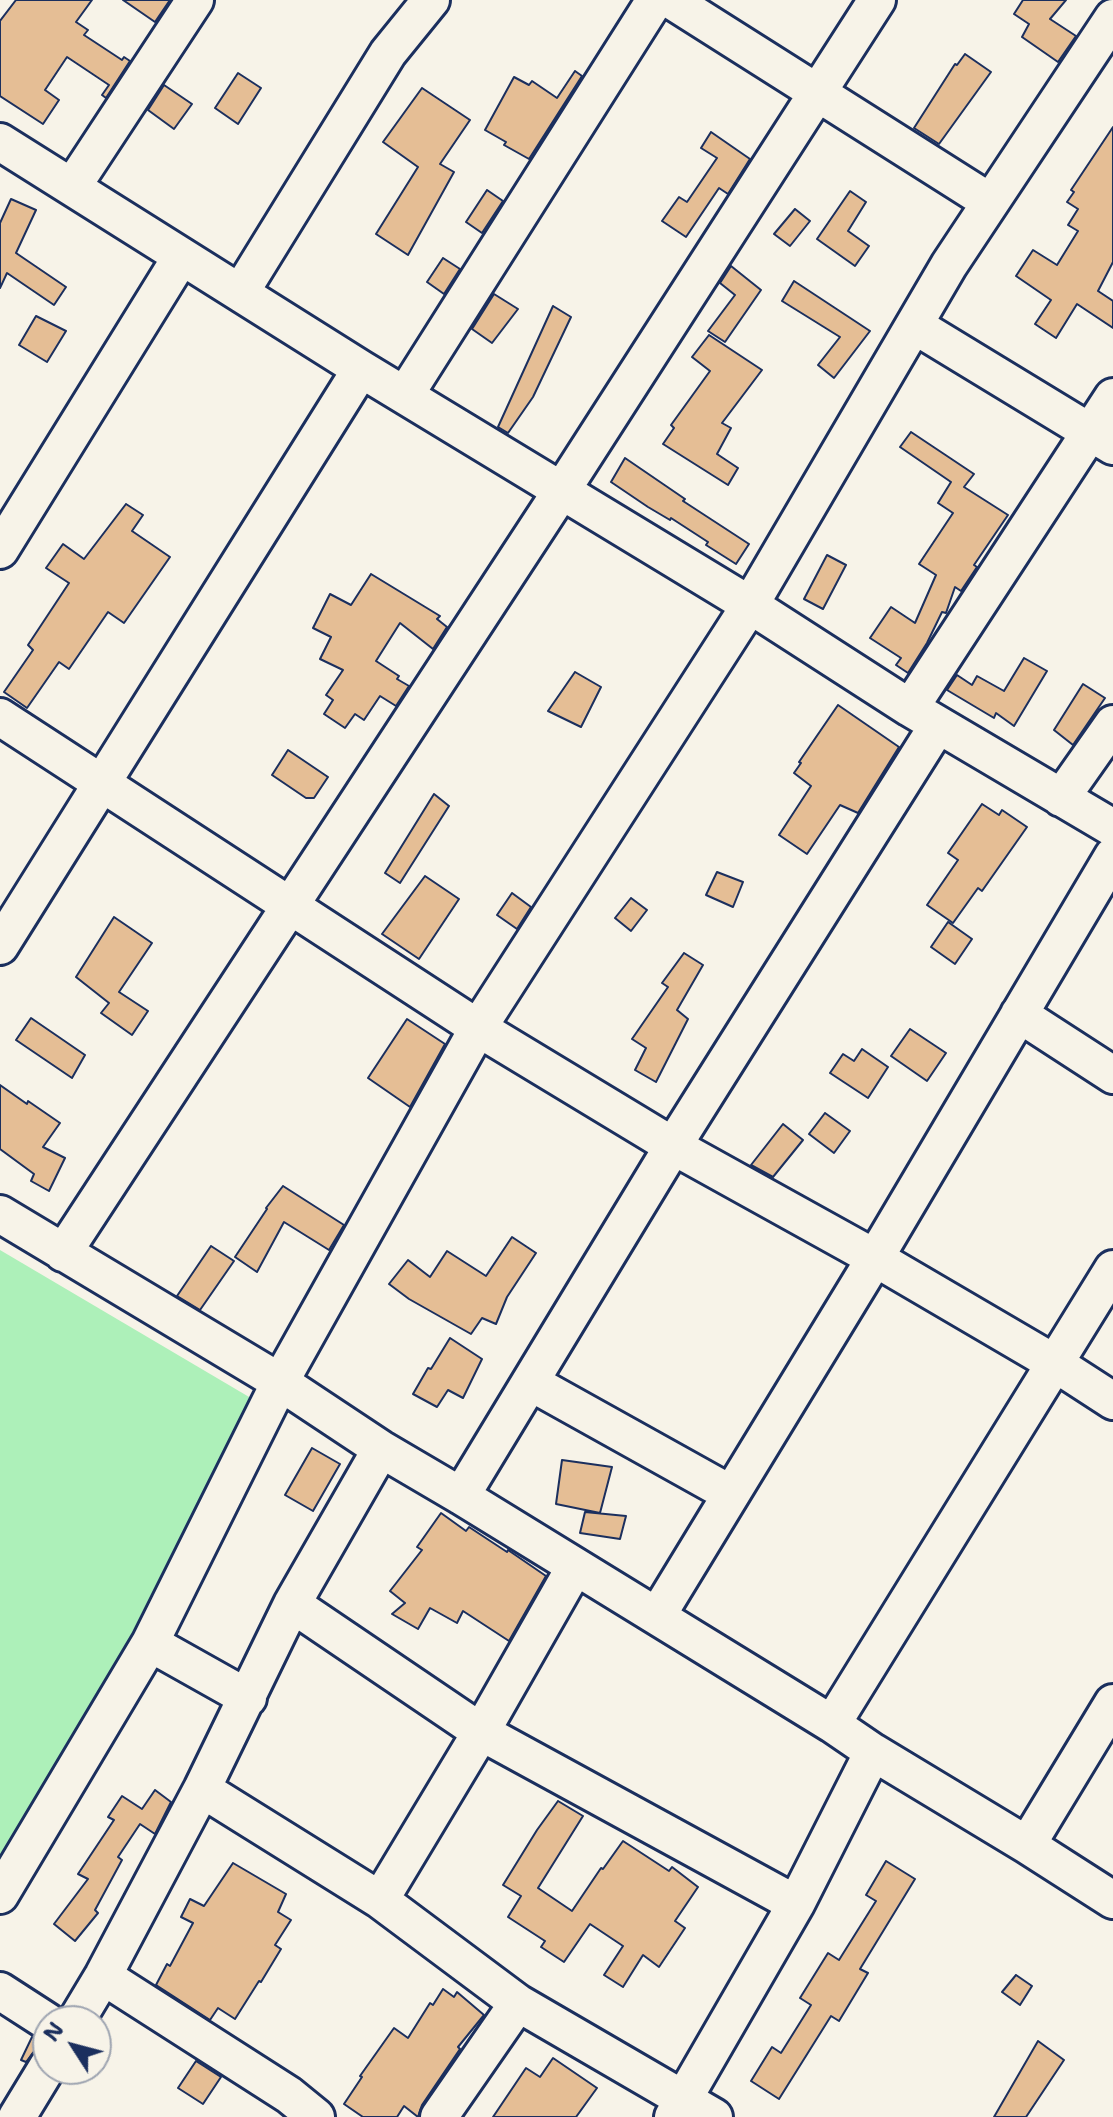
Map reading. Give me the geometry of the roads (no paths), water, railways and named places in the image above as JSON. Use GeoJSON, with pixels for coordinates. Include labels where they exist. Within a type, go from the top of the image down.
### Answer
{"type":"FeatureCollection","features":[{"type":"Feature","properties":{"kind":"street"},"geometry":{"type":"LineString","coordinates":[[72,187],[195,0]]}},
{"type":"Feature","properties":{"kind":"street"},"geometry":{"type":"LineString","coordinates":[[240,293],[388,53],[431,0]]}},
{"type":"Feature","properties":{"kind":"street"},"geometry":{"type":"LineString","coordinates":[[405,395],[655,0]]}},
{"type":"Feature","properties":{"kind":"street"},"geometry":{"type":"LineString","coordinates":[[671,0],[990,202]]}},
{"type":"Feature","properties":{"kind":"street"},"geometry":{"type":"LineString","coordinates":[[63,1253],[562,490],[877,0]]}},
{"type":"Feature","properties":{"kind":"street"},"geometry":{"type":"LineString","coordinates":[[0,1895],[150,1643],[280,1382],[478,1028],[750,605],[949,265],[1113,18]]}},
{"type":"Feature","properties":{"kind":"street"},"geometry":{"type":"LineString","coordinates":[[0,142],[361,369],[750,605],[924,717],[1113,828]]}},
{"type":"Feature","properties":{"kind":"street"},"geometry":{"type":"LineString","coordinates":[[0,550],[181,257]]}},
{"type":"Feature","properties":{"kind":"street"},"geometry":{"type":"LineString","coordinates":[[914,325],[1101,439]]}},
{"type":"Feature","properties":{"kind":"street"},"geometry":{"type":"LineString","coordinates":[[0,946],[361,369]]}},
{"type":"Feature","properties":{"kind":"street"},"geometry":{"type":"LineString","coordinates":[[461,1496],[673,1146],[924,717],[1101,439],[1113,397]]}},
{"type":"Feature","properties":{"kind":"street"},"geometry":{"type":"LineString","coordinates":[[0,717],[478,1028],[673,1146],[875,1258],[1056,1364],[1113,1401]]}},
{"type":"Feature","properties":{"kind":"street"},"geometry":{"type":"LineString","coordinates":[[1061,798],[1113,724]]}},
{"type":"Feature","properties":{"kind":"street"},"geometry":{"type":"LineString","coordinates":[[657,1616],[875,1258],[1113,856]]}},
{"type":"Feature","properties":{"kind":"street"},"geometry":{"type":"LineString","coordinates":[[1019,1014],[1113,1075]]}},
{"type":"Feature","properties":{"kind":"street"},"geometry":{"type":"LineString","coordinates":[[0,1214],[280,1382],[381,1449],[657,1616],[1113,1900]]}},
{"type":"Feature","properties":{"kind":"street"},"geometry":{"type":"LineString","coordinates":[[832,1724],[1113,1269]]}},
{"type":"Feature","properties":{"kind":"street"},"geometry":{"type":"LineString","coordinates":[[530,1382],[731,1494]]}},
{"type":"Feature","properties":{"kind":"street"},"geometry":{"type":"LineString","coordinates":[[86,2005],[202,1789],[292,1604],[381,1449]]}},
{"type":"Feature","properties":{"kind":"street"},"geometry":{"type":"LineString","coordinates":[[380,1900],[575,1567]]}},
{"type":"Feature","properties":{"kind":"street"},"geometry":{"type":"LineString","coordinates":[[292,1604],[481,1732],[796,1904]]}},
{"type":"Feature","properties":{"kind":"street"},"geometry":{"type":"LineString","coordinates":[[150,1643],[248,1698]]}},
{"type":"Feature","properties":{"kind":"street"},"geometry":{"type":"LineString","coordinates":[[1027,1845],[1113,1703]]}},
{"type":"Feature","properties":{"kind":"street"},"geometry":{"type":"LineString","coordinates":[[202,1789],[380,1900],[518,2003],[690,2111],[873,1752]]}},
{"type":"Feature","properties":{"kind":"street"},"geometry":{"type":"LineString","coordinates":[[103,1976],[293,2110]]}},
{"type":"Feature","properties":{"kind":"street"},"geometry":{"type":"LineString","coordinates":[[0,1991],[32,2012]]}},
{"type":"Feature","properties":{"kind":"street"},"geometry":{"type":"LineString","coordinates":[[439,2117],[518,2003]]}},
{"type":"Feature","properties":{"kind":"street"},"geometry":{"type":"LineString","coordinates":[[17,2117],[36,2085]]}}]}
